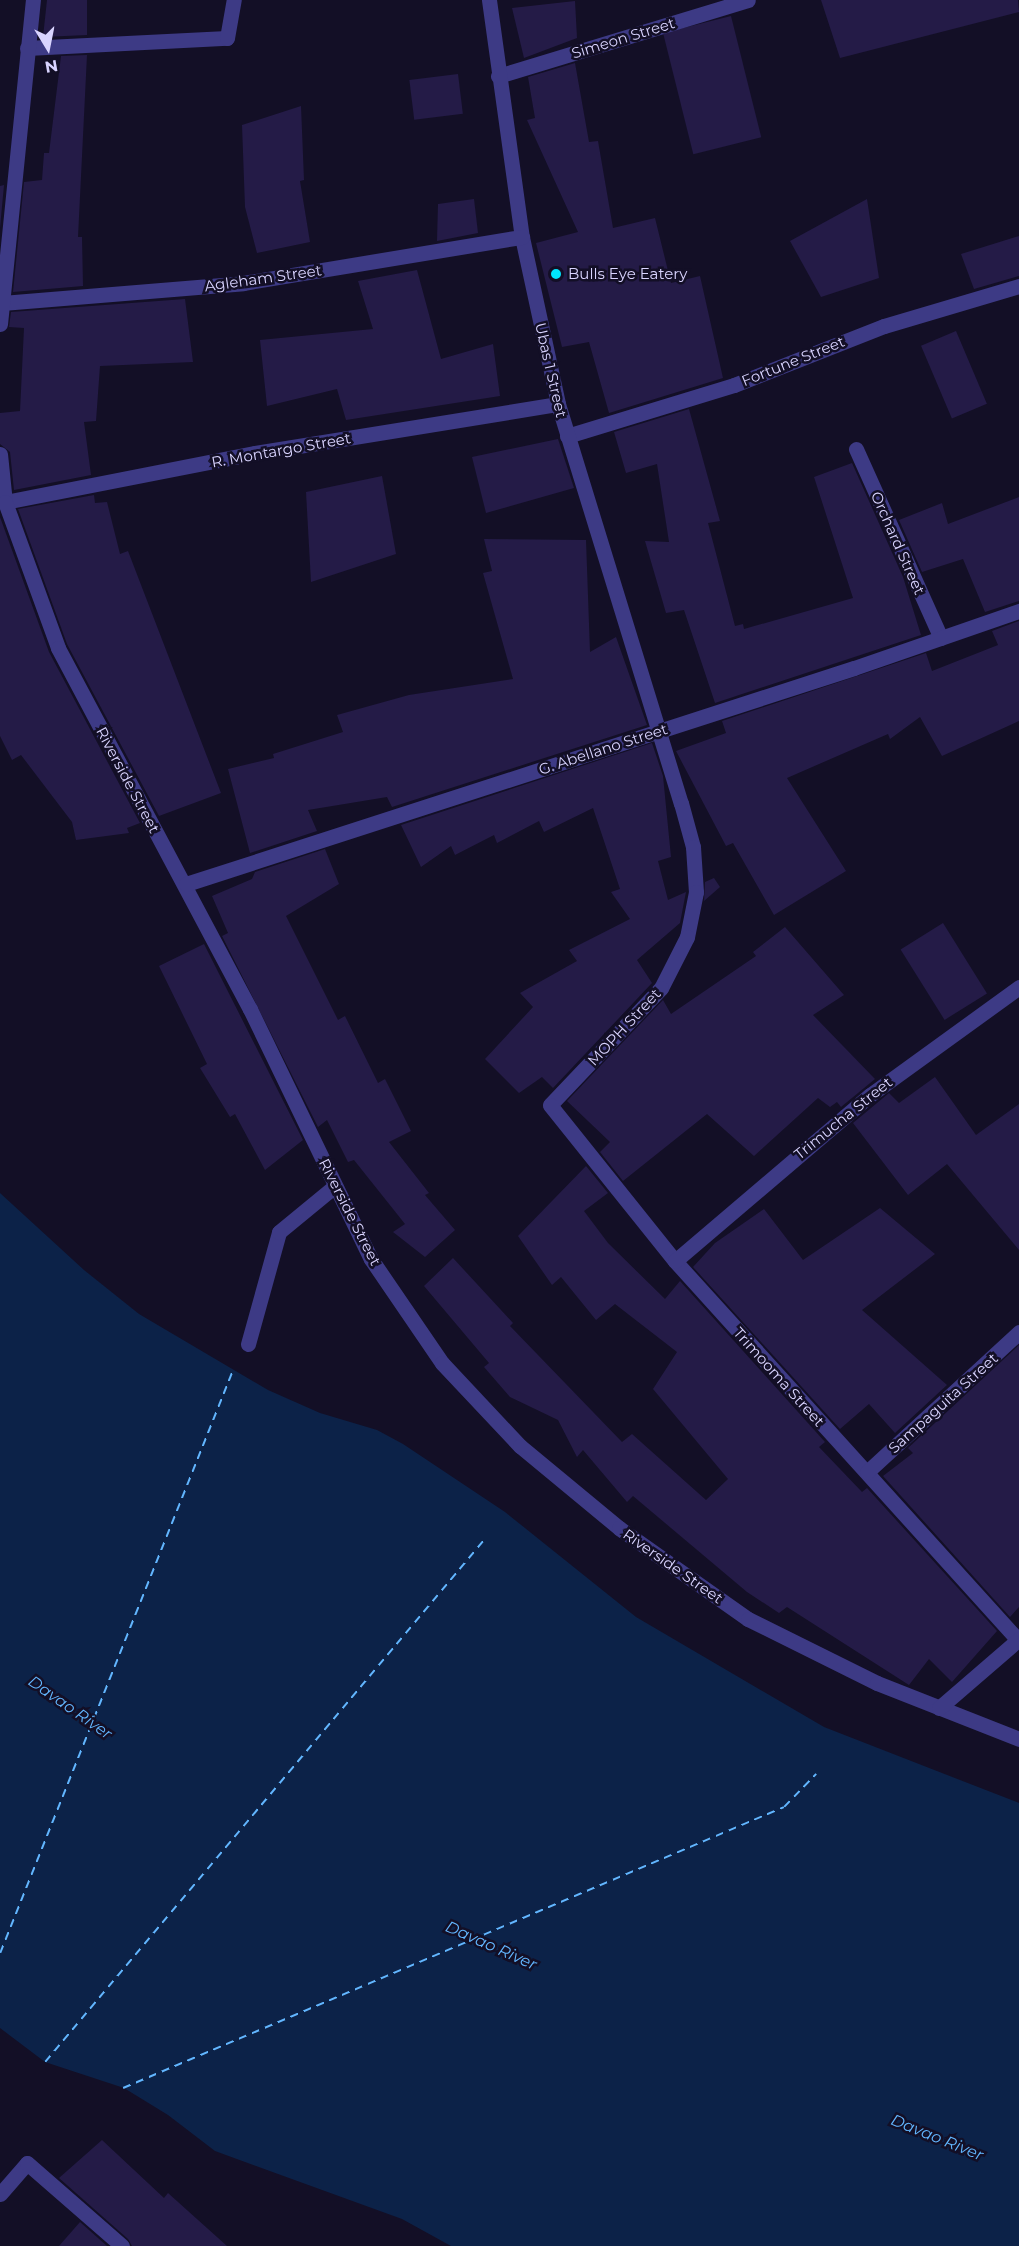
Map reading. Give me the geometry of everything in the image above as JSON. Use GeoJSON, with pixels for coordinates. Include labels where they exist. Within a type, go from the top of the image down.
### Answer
{"type":"FeatureCollection","features":[{"type":"Feature","properties":{"kind":"street"},"geometry":{"type":"LineString","coordinates":[[0,324],[33,0]]}},
{"type":"Feature","properties":{"kind":"street"},"geometry":{"type":"LineString","coordinates":[[27,48],[227,38],[234,0]]}},
{"type":"Feature","properties":{"kind":"street","name":"Ubas 1 Street"},"geometry":{"type":"LineString","coordinates":[[489,0],[522,237],[558,404],[659,730]]}},
{"type":"Feature","properties":{"kind":"street","name":"Simeon Street"},"geometry":{"type":"LineString","coordinates":[[498,76],[748,0]]}},
{"type":"Feature","properties":{"kind":"street","name":"Agleham Street"},"geometry":{"type":"LineString","coordinates":[[2,303],[243,283],[522,237]]}},
{"type":"Feature","properties":{"kind":"street","name":"Fortune Street"},"geometry":{"type":"LineString","coordinates":[[567,436],[734,385],[884,326],[1019,286]]}},
{"type":"Feature","properties":{"kind":"street","name":"R. Montargo Street"},"geometry":{"type":"LineString","coordinates":[[5,502],[255,453],[558,404]]}},
{"type":"Feature","properties":{"kind":"street","name":"Orchard Street"},"geometry":{"type":"LineString","coordinates":[[856,449],[941,638]]}},
{"type":"Feature","properties":{"kind":"street","name":"Riverside Street"},"geometry":{"type":"LineString","coordinates":[[0,454],[5,502],[58,648],[186,884],[306,1122],[371,1259],[442,1362],[520,1446],[619,1528],[748,1619],[878,1683],[1019,1739]]}},
{"type":"Feature","properties":{"kind":"street","name":"G. Abellano Street"},"geometry":{"type":"LineString","coordinates":[[186,884],[1019,611]]}},
{"type":"Feature","properties":{"kind":"street","name":"MOPH Street"},"geometry":{"type":"LineString","coordinates":[[550,1105],[661,988],[687,937],[696,892],[693,847],[659,730]]}},
{"type":"Feature","properties":{"kind":"street","name":"Trimucha Street"},"geometry":{"type":"LineString","coordinates":[[675,1261],[870,1095],[1019,987]]}},
{"type":"Feature","properties":{"kind":"street","name":"Trimooma Street"},"geometry":{"type":"LineString","coordinates":[[550,1105],[675,1261],[1018,1640]]}},
{"type":"Feature","properties":{"kind":"street"},"geometry":{"type":"LineString","coordinates":[[248,1344],[279,1232],[335,1186]]}},
{"type":"Feature","properties":{"kind":"street","name":"Sampaguita Street"},"geometry":{"type":"LineString","coordinates":[[867,1472],[1019,1332]]}},
{"type":"Feature","properties":{"kind":"street"},"geometry":{"type":"LineString","coordinates":[[939,1708],[1018,1640]]}},
{"type":"Feature","properties":{"kind":"street"},"geometry":{"type":"LineString","coordinates":[[0,2193],[27,2163],[122,2246]]}},
{"type":"Feature","properties":{"kind":"water","name":"Davao River"},"geometry":{"type":"Polygon","coordinates":[[[0,1193],[84,1270],[139,1314],[268,1390],[320,1413],[377,1430],[403,1444],[505,1512],[636,1617],[824,1727],[1019,1803],[1019,2246],[451,2246],[402,2219],[215,2151],[168,2115],[124,2088],[45,2062],[0,2028],[0,1193]]]}},
{"type":"Feature","properties":{"kind":"building"},"geometry":{"type":"Polygon","coordinates":[[[47,0],[87,0],[87,35],[43,37],[47,0]]]}},
{"type":"Feature","properties":{"kind":"building"},"geometry":{"type":"Polygon","coordinates":[[[821,0],[1018,0],[1019,12],[840,58],[821,0]]]}},
{"type":"Feature","properties":{"kind":"building"},"geometry":{"type":"Polygon","coordinates":[[[575,1],[577,38],[524,58],[512,8],[575,1]]]}},
{"type":"Feature","properties":{"kind":"building"},"geometry":{"type":"Polygon","coordinates":[[[731,16],[761,137],[693,154],[663,33],[731,16]]]}},
{"type":"Feature","properties":{"kind":"building"},"geometry":{"type":"Polygon","coordinates":[[[87,55],[78,237],[82,237],[83,286],[13,292],[24,182],[42,180],[44,153],[49,153],[61,56],[87,55]]]}},
{"type":"Feature","properties":{"kind":"building"},"geometry":{"type":"Polygon","coordinates":[[[575,63],[589,142],[598,141],[613,228],[655,218],[671,283],[700,276],[723,378],[609,413],[589,342],[562,347],[536,243],[578,232],[527,120],[535,118],[528,77],[575,63]]]}},
{"type":"Feature","properties":{"kind":"building"},"geometry":{"type":"Polygon","coordinates":[[[458,74],[463,114],[414,120],[409,80],[458,74]]]}},
{"type":"Feature","properties":{"kind":"building"},"geometry":{"type":"Polygon","coordinates":[[[301,106],[304,180],[300,181],[310,242],[257,253],[245,207],[242,125],[301,106]]]}},
{"type":"Feature","properties":{"kind":"building"},"geometry":{"type":"Polygon","coordinates":[[[4,185],[0,228],[0,186],[4,185]]]}},
{"type":"Feature","properties":{"kind":"building"},"geometry":{"type":"Polygon","coordinates":[[[474,199],[478,233],[437,241],[438,204],[474,199]]]}},
{"type":"Feature","properties":{"kind":"building"},"geometry":{"type":"Polygon","coordinates":[[[867,199],[879,278],[821,297],[790,241],[867,199]]]}},
{"type":"Feature","properties":{"kind":"building"},"geometry":{"type":"Polygon","coordinates":[[[1019,236],[1019,276],[974,289],[961,254],[1019,236]]]}},
{"type":"Feature","properties":{"kind":"building"},"geometry":{"type":"Polygon","coordinates":[[[417,270],[441,359],[493,344],[500,396],[346,420],[337,389],[267,406],[260,340],[373,329],[358,281],[417,270]]]}},
{"type":"Feature","properties":{"kind":"building"},"geometry":{"type":"Polygon","coordinates":[[[185,299],[193,362],[100,366],[96,421],[84,422],[91,475],[14,490],[10,452],[0,444],[0,413],[20,411],[24,328],[9,327],[11,312],[185,299]]]}},
{"type":"Feature","properties":{"kind":"building"},"geometry":{"type":"Polygon","coordinates":[[[956,331],[987,404],[952,419],[921,346],[956,331]]]}},
{"type":"Feature","properties":{"kind":"building"},"geometry":{"type":"Polygon","coordinates":[[[689,409],[720,521],[708,523],[735,626],[743,624],[744,629],[853,598],[814,477],[852,463],[903,577],[921,635],[715,703],[684,610],[666,613],[645,541],[669,542],[657,464],[626,473],[614,432],[689,409]]]}},
{"type":"Feature","properties":{"kind":"building"},"geometry":{"type":"Polygon","coordinates":[[[558,439],[574,488],[486,513],[472,457],[558,439]]]}},
{"type":"Feature","properties":{"kind":"building"},"geometry":{"type":"Polygon","coordinates":[[[382,476],[396,554],[311,582],[306,492],[382,476]]]}},
{"type":"Feature","properties":{"kind":"building"},"geometry":{"type":"Polygon","coordinates":[[[94,495],[95,503],[107,502],[120,554],[128,551],[221,793],[159,816],[67,644],[18,509],[94,495]]]}},
{"type":"Feature","properties":{"kind":"building"},"geometry":{"type":"Polygon","coordinates":[[[1019,497],[1019,601],[985,612],[963,559],[922,572],[899,520],[942,503],[948,524],[1019,497]]]}},
{"type":"Feature","properties":{"kind":"building"},"geometry":{"type":"Polygon","coordinates":[[[0,517],[49,652],[140,823],[127,828],[129,833],[76,840],[72,822],[21,755],[12,760],[0,736],[0,517]]]}},
{"type":"Feature","properties":{"kind":"building"},"geometry":{"type":"Polygon","coordinates":[[[484,539],[586,540],[590,652],[616,637],[647,725],[392,807],[387,797],[308,810],[317,831],[250,853],[228,769],[274,758],[273,754],[343,732],[337,715],[409,695],[513,679],[483,573],[492,571],[484,539]]]}},
{"type":"Feature","properties":{"kind":"building"},"geometry":{"type":"Polygon","coordinates":[[[1019,621],[1019,721],[942,756],[920,717],[890,739],[888,734],[787,778],[846,871],[774,915],[733,843],[726,846],[676,751],[726,733],[722,721],[926,653],[932,671],[998,645],[992,631],[1019,621]]]}},
{"type":"Feature","properties":{"kind":"building"},"geometry":{"type":"Polygon","coordinates":[[[652,743],[663,776],[671,857],[658,861],[668,900],[686,892],[680,923],[637,960],[652,983],[553,1088],[542,1077],[519,1093],[485,1059],[533,1007],[520,993],[577,961],[569,950],[630,919],[611,892],[620,889],[593,808],[544,832],[539,821],[497,843],[494,835],[455,855],[451,846],[421,867],[401,825],[652,743]]]}},
{"type":"Feature","properties":{"kind":"building"},"geometry":{"type":"Polygon","coordinates":[[[325,849],[339,884],[286,916],[338,1020],[345,1016],[378,1083],[385,1079],[411,1131],[389,1142],[429,1193],[425,1195],[455,1230],[425,1257],[393,1232],[405,1224],[354,1160],[348,1162],[327,1120],[318,1127],[222,936],[228,933],[212,896],[252,879],[255,872],[325,849]]]}},
{"type":"Feature","properties":{"kind":"building"},"geometry":{"type":"Polygon","coordinates":[[[714,878],[720,887],[704,901],[705,882],[714,878]]]}},
{"type":"Feature","properties":{"kind":"building"},"geometry":{"type":"Polygon","coordinates":[[[943,923],[987,993],[945,1020],[901,949],[943,923]]]}},
{"type":"Feature","properties":{"kind":"building"},"geometry":{"type":"Polygon","coordinates":[[[785,927],[844,995],[813,1015],[875,1079],[841,1107],[837,1102],[830,1107],[818,1098],[754,1156],[707,1114],[623,1181],[600,1152],[610,1142],[567,1101],[663,1000],[671,1014],[756,956],[753,952],[785,927]]]}},
{"type":"Feature","properties":{"kind":"building"},"geometry":{"type":"Polygon","coordinates":[[[204,944],[303,1140],[265,1170],[235,1114],[230,1117],[200,1068],[207,1064],[159,966],[204,944]]]}},
{"type":"Feature","properties":{"kind":"building"},"geometry":{"type":"Polygon","coordinates":[[[935,1077],[976,1135],[1019,1104],[1019,1250],[947,1164],[908,1195],[853,1123],[889,1093],[899,1103],[935,1077]]]}},
{"type":"Feature","properties":{"kind":"building"},"geometry":{"type":"Polygon","coordinates":[[[586,1166],[608,1193],[584,1211],[608,1243],[665,1299],[680,1281],[825,1442],[819,1447],[862,1492],[867,1488],[997,1631],[952,1682],[929,1659],[909,1685],[787,1607],[779,1613],[747,1592],[633,1496],[627,1502],[583,1450],[577,1457],[558,1420],[510,1397],[484,1367],[489,1363],[424,1286],[453,1258],[513,1323],[510,1326],[622,1442],[632,1434],[706,1500],[728,1479],[653,1389],[677,1352],[615,1304],[596,1320],[561,1277],[552,1285],[518,1236],[586,1166]]]}},
{"type":"Feature","properties":{"kind":"building"},"geometry":{"type":"Polygon","coordinates":[[[880,1208],[935,1254],[862,1310],[947,1385],[895,1433],[869,1404],[840,1429],[693,1267],[715,1243],[764,1209],[803,1260],[880,1208]]]}},
{"type":"Feature","properties":{"kind":"building"},"geometry":{"type":"Polygon","coordinates":[[[1019,1345],[1019,1607],[1010,1617],[883,1476],[913,1453],[908,1448],[1019,1345]]]}},
{"type":"Feature","properties":{"kind":"building"},"geometry":{"type":"Polygon","coordinates":[[[102,2140],[164,2198],[168,2193],[227,2246],[132,2246],[128,2239],[59,2178],[102,2140]]]}},
{"type":"Feature","properties":{"kind":"building"},"geometry":{"type":"Polygon","coordinates":[[[80,2222],[107,2246],[59,2246],[80,2222]]]}},
{"type":"Feature","properties":{"kind":"ferry route"},"geometry":{"type":"LineString","coordinates":[[0,1953],[233,1370]]}},
{"type":"Feature","properties":{"kind":"ferry route"},"geometry":{"type":"LineString","coordinates":[[45,2062],[484,1540]]}},
{"type":"Feature","properties":{"kind":"ferry route"},"geometry":{"type":"LineString","coordinates":[[123,2088],[784,1807],[816,1774]]}},
{"type":"Feature","properties":{"kind":"place","name":"Bulls Eye Eatery"},"geometry":{"type":"Point","coordinates":[556,274]}}]}
